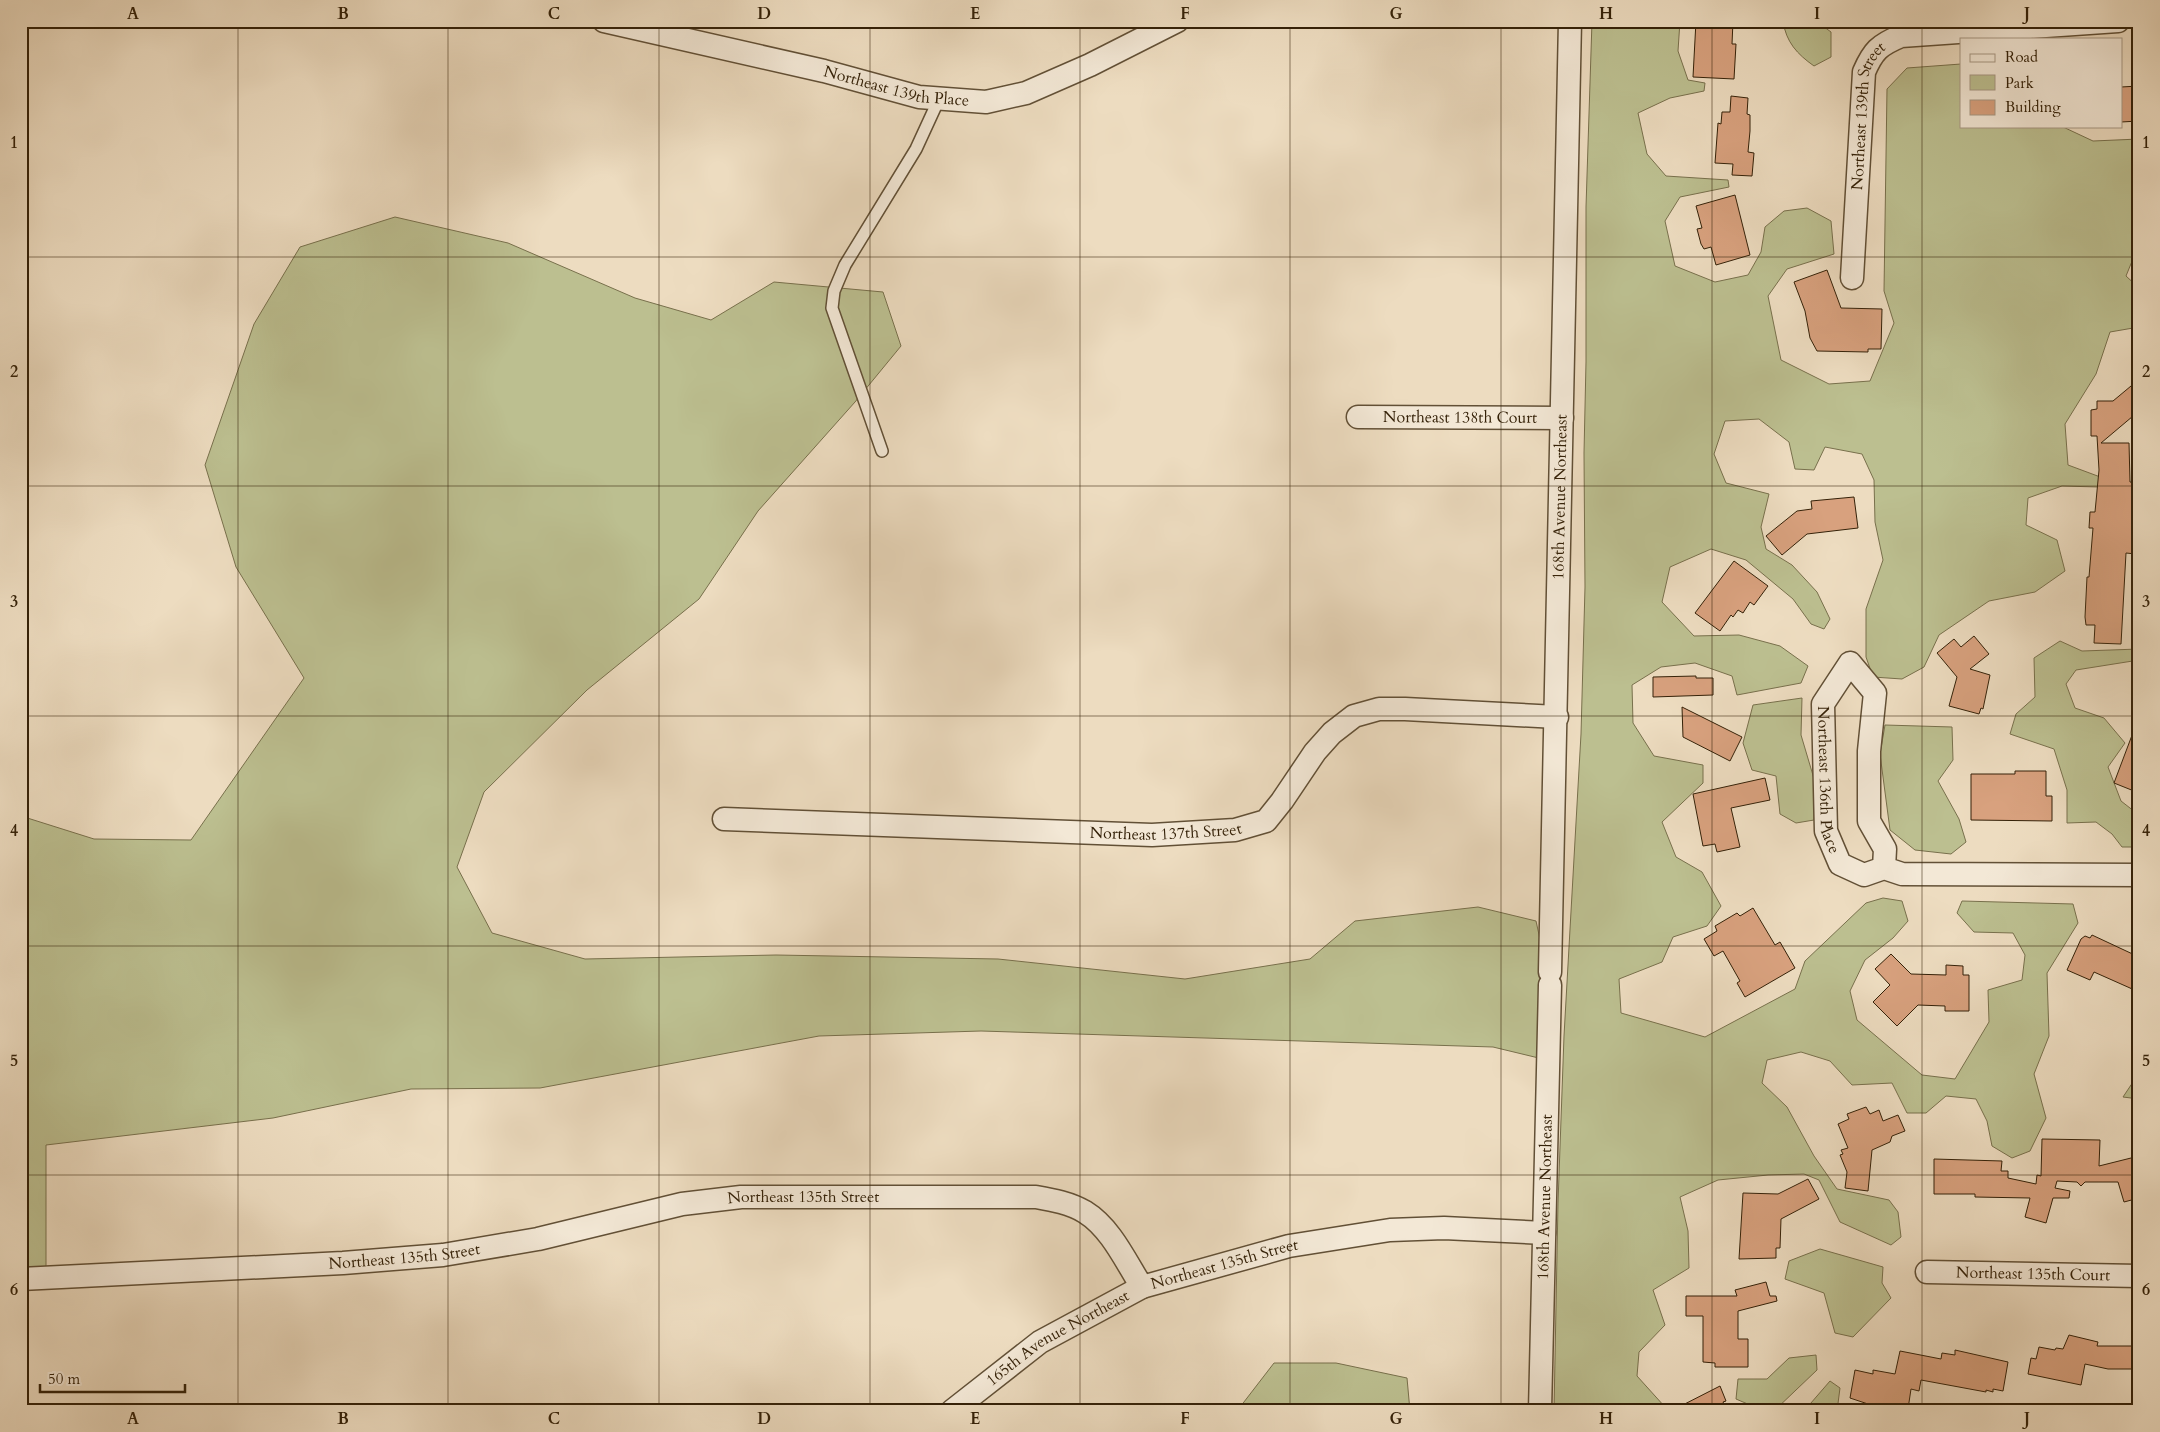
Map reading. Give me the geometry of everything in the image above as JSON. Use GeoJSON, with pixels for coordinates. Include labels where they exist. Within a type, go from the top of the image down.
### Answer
{"type":"FeatureCollection","features":[{"type":"Feature","properties":{"kind":"street","name":"Northeast 139th Place"},"geometry":{"type":"LineString","coordinates":[[604,21],[824,71],[919,97],[986,102],[1026,93],[1090,65],[1177,21]]}},
{"type":"Feature","properties":{"kind":"street","name":"168th Avenue Northeast"},"geometry":{"type":"LineString","coordinates":[[1540,1411],[1557,717],[1570,21]]}},
{"type":"Feature","properties":{"kind":"street","name":"Northeast 139th Street"},"geometry":{"type":"LineString","coordinates":[[1852,278],[1864,72],[1871,56],[1882,44],[1901,36],[2118,21]]}},
{"type":"Feature","properties":{"kind":"street","name":"Northeast 138th Court"},"geometry":{"type":"LineString","coordinates":[[1358,417],[1562,418]]}},
{"type":"Feature","properties":{"kind":"street","name":"Northeast 136th Place"},"geometry":{"type":"LineString","coordinates":[[1884,868],[1885,848],[1869,821],[1869,751],[1875,693],[1850,663],[1823,704],[1826,831],[1840,864],[1864,875],[1884,868],[1902,874],[2139,874]]}},
{"type":"Feature","properties":{"kind":"street","name":"Northeast 137th Street"},"geometry":{"type":"LineString","coordinates":[[724,819],[1152,835],[1235,830],[1266,821],[1282,802],[1315,752],[1332,732],[1354,716],[1379,709],[1405,709],[1557,717]]}},
{"type":"Feature","properties":{"kind":"street","name":"Northeast 135th Street"},"geometry":{"type":"LineString","coordinates":[[21,1278],[343,1264],[443,1255],[538,1239],[682,1204],[741,1197],[1036,1197],[1064,1202],[1085,1212],[1104,1229],[1142,1287],[1289,1246],[1390,1230],[1444,1228],[1544,1233]]}},
{"type":"Feature","properties":{"kind":"street","name":"Northeast 135th Court"},"geometry":{"type":"LineString","coordinates":[[1927,1272],[2139,1276]]}},
{"type":"Feature","properties":{"kind":"street","name":"165th Avenue Northeast"},"geometry":{"type":"LineString","coordinates":[[952,1411],[1040,1342],[1142,1287]]}},
{"type":"Feature","properties":{"kind":"lane"},"geometry":{"type":"LineString","coordinates":[[882,451],[832,308],[834,291],[845,265],[916,149],[939,99]]}},
{"type":"Feature","properties":{"kind":"green space"},"geometry":{"type":"Polygon","coordinates":[[[1592,21],[1680,21],[1678,51],[1688,80],[1705,83],[1704,91],[1670,98],[1638,113],[1647,154],[1666,176],[1728,180],[1729,187],[1680,197],[1665,221],[1675,266],[1715,282],[1748,275],[1761,252],[1765,227],[1784,211],[1807,208],[1831,221],[1834,254],[1787,269],[1768,296],[1781,360],[1829,384],[1870,381],[1894,323],[1884,291],[1887,89],[1907,68],[1960,64],[1960,128],[2065,128],[2093,141],[2139,139],[2139,244],[2126,276],[2139,288],[2139,327],[2110,332],[2096,374],[2065,424],[2068,465],[2103,478],[2099,487],[2062,486],[2028,498],[2026,525],[2057,540],[2065,571],[2035,592],[1989,601],[1939,635],[1924,667],[1902,679],[1873,677],[1866,657],[1866,609],[1883,560],[1875,522],[1874,480],[1862,454],[1825,447],[1814,470],[1795,469],[1789,442],[1759,419],[1725,421],[1714,454],[1726,483],[1769,494],[1761,527],[1766,549],[1792,565],[1817,592],[1830,619],[1824,629],[1811,624],[1793,599],[1746,560],[1711,549],[1670,567],[1662,602],[1694,636],[1739,635],[1780,646],[1808,666],[1801,683],[1737,695],[1732,676],[1695,663],[1661,667],[1632,685],[1633,723],[1654,756],[1703,765],[1703,783],[1662,822],[1676,857],[1702,872],[1721,906],[1707,926],[1673,937],[1662,962],[1619,979],[1621,1013],[1705,1037],[1795,989],[1805,961],[1866,903],[1883,898],[1902,901],[1908,921],[1893,938],[1865,960],[1850,991],[1857,1020],[1922,1075],[1955,1079],[1989,1022],[1988,990],[2022,980],[2025,955],[2013,933],[1974,932],[1957,913],[1962,901],[2073,904],[2078,923],[2047,973],[2049,1036],[2034,1074],[2046,1118],[2030,1151],[2012,1158],[1992,1146],[1987,1121],[1976,1099],[1946,1096],[1926,1113],[1907,1113],[1892,1083],[1852,1085],[1830,1061],[1801,1052],[1767,1060],[1762,1083],[1787,1107],[1814,1156],[1837,1189],[1889,1200],[1898,1212],[1901,1237],[1891,1245],[1840,1222],[1819,1180],[1804,1174],[1768,1175],[1718,1180],[1680,1197],[1688,1231],[1689,1268],[1653,1290],[1665,1325],[1639,1352],[1637,1376],[1665,1407],[1664,1411],[1554,1411],[1558,1203],[1564,1036],[1581,734],[1585,587],[1586,207],[1592,21]]]}},
{"type":"Feature","properties":{"kind":"green space"},"geometry":{"type":"Polygon","coordinates":[[[1783,21],[1816,21],[1831,32],[1831,57],[1814,66],[1793,47],[1784,28],[1783,21]]]}},
{"type":"Feature","properties":{"kind":"green space"},"geometry":{"type":"Polygon","coordinates":[[[395,217],[508,243],[635,298],[711,320],[774,282],[883,292],[901,346],[855,402],[758,511],[699,599],[587,690],[484,792],[457,867],[492,933],[585,959],[776,955],[998,959],[1185,979],[1310,959],[1355,921],[1478,907],[1536,921],[1550,985],[1547,1060],[1493,1047],[981,1031],[819,1036],[540,1088],[411,1089],[273,1118],[46,1145],[46,1278],[21,1279],[21,816],[94,839],[191,840],[304,678],[236,567],[205,465],[254,324],[300,247],[395,217]]]}},
{"type":"Feature","properties":{"kind":"green space"},"geometry":{"type":"Polygon","coordinates":[[[2060,641],[2082,651],[2139,649],[2139,660],[2076,670],[2066,684],[2075,708],[2104,718],[2125,743],[2108,767],[2121,801],[2139,815],[2139,847],[2122,847],[2112,834],[2096,822],[2067,823],[2067,790],[2054,749],[2010,734],[2016,714],[2035,697],[2034,658],[2060,641]]]}},
{"type":"Feature","properties":{"kind":"green space"},"geometry":{"type":"Polygon","coordinates":[[[1802,698],[1801,735],[1815,782],[1814,820],[1796,823],[1780,814],[1776,776],[1752,770],[1743,743],[1753,705],[1802,698]]]}},
{"type":"Feature","properties":{"kind":"green space"},"geometry":{"type":"Polygon","coordinates":[[[1885,725],[1952,727],[1953,760],[1938,781],[1959,819],[1966,842],[1951,854],[1915,850],[1890,830],[1880,754],[1885,725]]]}},
{"type":"Feature","properties":{"kind":"green space"},"geometry":{"type":"Polygon","coordinates":[[[2139,1073],[2139,1099],[2123,1097],[2139,1073]]]}},
{"type":"Feature","properties":{"kind":"green space"},"geometry":{"type":"Polygon","coordinates":[[[1820,1249],[1883,1267],[1882,1283],[1891,1298],[1853,1337],[1835,1333],[1824,1293],[1785,1279],[1789,1261],[1820,1249]]]}},
{"type":"Feature","properties":{"kind":"green space"},"geometry":{"type":"Polygon","coordinates":[[[1816,1355],[1817,1370],[1774,1411],[1764,1411],[1736,1399],[1738,1379],[1767,1379],[1789,1358],[1816,1355]]]}},
{"type":"Feature","properties":{"kind":"green space"},"geometry":{"type":"Polygon","coordinates":[[[1274,1363],[1336,1363],[1407,1378],[1410,1411],[1237,1411],[1274,1363]]]}},
{"type":"Feature","properties":{"kind":"green space"},"geometry":{"type":"Polygon","coordinates":[[[1830,1381],[1840,1388],[1837,1411],[1804,1411],[1830,1381]]]}},
{"type":"Feature","properties":{"kind":"building"},"geometry":{"type":"Polygon","coordinates":[[[1696,21],[1733,21],[1732,44],[1736,44],[1734,79],[1693,77],[1696,21]]]}},
{"type":"Feature","properties":{"kind":"building"},"geometry":{"type":"Polygon","coordinates":[[[2139,86],[2139,121],[2122,122],[2122,87],[2139,86]]]}},
{"type":"Feature","properties":{"kind":"building"},"geometry":{"type":"Polygon","coordinates":[[[1731,96],[1748,98],[1747,114],[1750,115],[1750,131],[1748,152],[1754,153],[1752,176],[1732,175],[1733,164],[1715,163],[1718,123],[1721,124],[1722,112],[1730,112],[1731,96]]]}},
{"type":"Feature","properties":{"kind":"building"},"geometry":{"type":"Polygon","coordinates":[[[1735,195],[1750,255],[1716,265],[1711,247],[1704,249],[1701,244],[1697,229],[1702,228],[1696,206],[1735,195]]]}},
{"type":"Feature","properties":{"kind":"building"},"geometry":{"type":"Polygon","coordinates":[[[1827,270],[1841,308],[1882,309],[1881,349],[1868,349],[1868,352],[1817,351],[1810,338],[1805,311],[1794,282],[1827,270]]]}},
{"type":"Feature","properties":{"kind":"building"},"geometry":{"type":"Polygon","coordinates":[[[2131,386],[2139,396],[2139,411],[2101,443],[2129,443],[2130,482],[2139,483],[2139,530],[2136,554],[2126,553],[2121,644],[2094,643],[2095,625],[2086,625],[2085,617],[2087,577],[2089,577],[2093,528],[2089,528],[2090,512],[2095,512],[2099,470],[2097,436],[2091,436],[2091,410],[2097,409],[2097,401],[2113,401],[2131,386]]]}},
{"type":"Feature","properties":{"kind":"building"},"geometry":{"type":"Polygon","coordinates":[[[1854,497],[1858,528],[1807,534],[1782,555],[1766,536],[1797,511],[1812,509],[1811,501],[1854,497]]]}},
{"type":"Feature","properties":{"kind":"building"},"geometry":{"type":"Polygon","coordinates":[[[1734,561],[1768,586],[1754,605],[1750,602],[1743,613],[1738,610],[1733,617],[1731,615],[1720,631],[1695,613],[1734,561]]]}},
{"type":"Feature","properties":{"kind":"building"},"geometry":{"type":"Polygon","coordinates":[[[1974,636],[1989,654],[1970,669],[1990,675],[1983,709],[1981,708],[1979,714],[1949,706],[1957,677],[1937,653],[1954,639],[1961,647],[1974,636]]]}},
{"type":"Feature","properties":{"kind":"building"},"geometry":{"type":"Polygon","coordinates":[[[1696,676],[1696,678],[1713,678],[1713,695],[1653,697],[1653,677],[1696,676]]]}},
{"type":"Feature","properties":{"kind":"building"},"geometry":{"type":"Polygon","coordinates":[[[1682,707],[1742,737],[1730,761],[1683,737],[1682,707]]]}},
{"type":"Feature","properties":{"kind":"building"},"geometry":{"type":"Polygon","coordinates":[[[2137,722],[2139,722],[2139,793],[2114,783],[2137,722]]]}},
{"type":"Feature","properties":{"kind":"building"},"geometry":{"type":"Polygon","coordinates":[[[2015,771],[2046,771],[2046,796],[2052,796],[2052,821],[1971,820],[1971,774],[2015,774],[2015,771]]]}},
{"type":"Feature","properties":{"kind":"building"},"geometry":{"type":"Polygon","coordinates":[[[1765,778],[1770,800],[1731,808],[1740,847],[1717,852],[1715,844],[1703,846],[1693,794],[1765,778]]]}},
{"type":"Feature","properties":{"kind":"building"},"geometry":{"type":"Polygon","coordinates":[[[1753,908],[1775,945],[1780,942],[1795,968],[1745,997],[1737,983],[1740,981],[1723,951],[1714,956],[1704,939],[1717,931],[1715,926],[1737,913],[1740,916],[1753,908]]]}},
{"type":"Feature","properties":{"kind":"building"},"geometry":{"type":"Polygon","coordinates":[[[2092,935],[2139,957],[2139,992],[2094,972],[2090,980],[2067,970],[2081,939],[2085,936],[2090,938],[2092,935]]]}},
{"type":"Feature","properties":{"kind":"building"},"geometry":{"type":"Polygon","coordinates":[[[1891,954],[1911,974],[1946,975],[1946,965],[1963,966],[1963,975],[1969,975],[1969,1011],[1945,1011],[1945,1006],[1918,1005],[1897,1026],[1873,1002],[1890,985],[1875,969],[1891,954]]]}},
{"type":"Feature","properties":{"kind":"building"},"geometry":{"type":"Polygon","coordinates":[[[1866,1107],[1870,1114],[1879,1110],[1883,1121],[1898,1115],[1905,1131],[1892,1136],[1890,1142],[1872,1150],[1868,1191],[1845,1188],[1847,1172],[1840,1155],[1843,1154],[1841,1150],[1848,1148],[1838,1124],[1849,1119],[1847,1114],[1866,1107]]]}},
{"type":"Feature","properties":{"kind":"building"},"geometry":{"type":"Polygon","coordinates":[[[2042,1139],[2100,1140],[2099,1166],[2139,1156],[2139,1198],[2124,1202],[2118,1182],[2085,1182],[2081,1186],[2077,1182],[2057,1181],[2055,1188],[2070,1191],[2069,1198],[2053,1198],[2046,1223],[2025,1217],[2030,1198],[1975,1197],[1975,1194],[1934,1194],[1934,1159],[2002,1161],[2001,1171],[2008,1171],[2008,1178],[2036,1184],[2037,1175],[2041,1176],[2042,1139]]]}},
{"type":"Feature","properties":{"kind":"building"},"geometry":{"type":"Polygon","coordinates":[[[1808,1179],[1819,1199],[1781,1219],[1780,1248],[1776,1248],[1776,1258],[1739,1259],[1743,1193],[1778,1194],[1808,1179]]]}},
{"type":"Feature","properties":{"kind":"building"},"geometry":{"type":"Polygon","coordinates":[[[1766,1282],[1770,1296],[1776,1296],[1777,1301],[1738,1311],[1738,1339],[1748,1339],[1748,1367],[1715,1367],[1715,1363],[1703,1362],[1703,1316],[1686,1316],[1686,1296],[1737,1296],[1735,1290],[1766,1282]]]}},
{"type":"Feature","properties":{"kind":"building"},"geometry":{"type":"Polygon","coordinates":[[[2069,1335],[2098,1342],[2097,1346],[2139,1346],[2139,1369],[2108,1369],[2085,1364],[2081,1385],[2028,1374],[2031,1358],[2036,1359],[2039,1347],[2055,1350],[2056,1348],[2063,1349],[2069,1335]]]}},
{"type":"Feature","properties":{"kind":"building"},"geometry":{"type":"Polygon","coordinates":[[[1955,1350],[2008,1362],[2003,1391],[1993,1389],[1993,1392],[1986,1390],[1986,1392],[1921,1380],[1919,1391],[1911,1389],[1908,1409],[1894,1406],[1893,1411],[1879,1411],[1871,1405],[1850,1398],[1855,1370],[1873,1374],[1873,1370],[1895,1374],[1900,1351],[1941,1359],[1942,1353],[1955,1355],[1955,1350]]]}},
{"type":"Feature","properties":{"kind":"building"},"geometry":{"type":"Polygon","coordinates":[[[1720,1386],[1726,1401],[1723,1402],[1727,1411],[1671,1411],[1720,1386]]]}}]}
